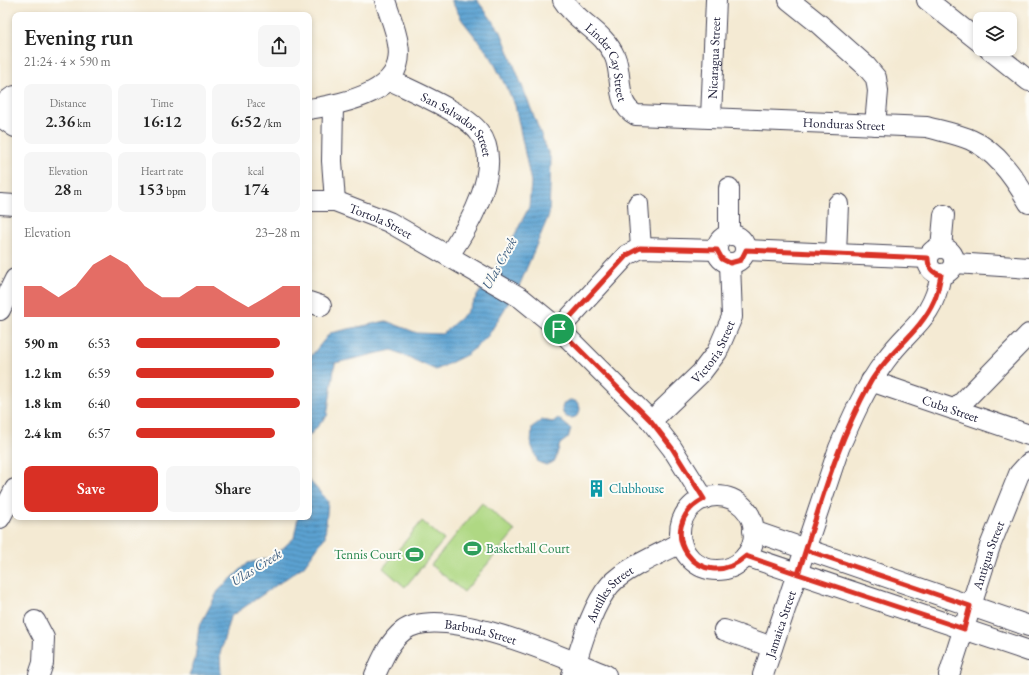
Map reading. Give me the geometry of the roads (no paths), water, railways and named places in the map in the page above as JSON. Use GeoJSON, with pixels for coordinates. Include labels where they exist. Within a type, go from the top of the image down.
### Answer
{"type":"FeatureCollection","features":[{"type":"Feature","properties":{"kind":"street"},"geometry":{"type":"LineString","coordinates":[[312,108],[333,105],[374,92],[390,80],[398,62],[398,44],[385,0]]}},
{"type":"Feature","properties":{"kind":"street","name":"Linder Cay Street"},"geometry":{"type":"LineString","coordinates":[[563,0],[570,10],[604,39],[610,48],[615,58],[620,76],[624,106],[628,112]]}},
{"type":"Feature","properties":{"kind":"street","name":"Nicaragua Street"},"geometry":{"type":"LineString","coordinates":[[710,117],[716,0]]}},
{"type":"Feature","properties":{"kind":"street"},"geometry":{"type":"LineString","coordinates":[[789,0],[819,24],[866,66],[876,78],[878,91],[875,125]]}},
{"type":"Feature","properties":{"kind":"street"},"geometry":{"type":"LineString","coordinates":[[927,0],[973,36]]}},
{"type":"Feature","properties":{"kind":"street"},"geometry":{"type":"LineString","coordinates":[[998,56],[1029,81]]}},
{"type":"Feature","properties":{"kind":"street","name":"San Salvador Street"},"geometry":{"type":"LineString","coordinates":[[390,80],[459,115],[479,132],[489,154],[486,179],[477,208],[466,231],[449,255]]}},
{"type":"Feature","properties":{"kind":"street"},"geometry":{"type":"LineString","coordinates":[[7,123],[3,110],[4,105],[12,97]]}},
{"type":"Feature","properties":{"kind":"street"},"geometry":{"type":"LineString","coordinates":[[333,105],[332,161],[334,201]]}},
{"type":"Feature","properties":{"kind":"street","name":"Honduras Street"},"geometry":{"type":"LineString","coordinates":[[628,112],[643,116],[710,117],[926,127],[972,140],[994,155],[1022,190],[1029,203]]}},
{"type":"Feature","properties":{"kind":"street","name":"Victoria Street"},"geometry":{"type":"LineString","coordinates":[[651,421],[701,373],[717,352],[732,317],[725,249],[729,188]]}},
{"type":"Feature","properties":{"kind":"street","name":"Tortola Street"},"geometry":{"type":"LineString","coordinates":[[312,201],[334,201],[389,222],[449,255],[521,298],[559,329],[651,421],[672,448],[704,499]]}},
{"type":"Feature","properties":{"kind":"street"},"geometry":{"type":"LineString","coordinates":[[0,204],[12,205]]}},
{"type":"Feature","properties":{"kind":"street"},"geometry":{"type":"LineString","coordinates":[[638,204],[640,248]]}},
{"type":"Feature","properties":{"kind":"street"},"geometry":{"type":"LineString","coordinates":[[836,254],[838,204]]}},
{"type":"Feature","properties":{"kind":"street"},"geometry":{"type":"LineString","coordinates":[[944,215],[935,253],[929,267],[932,271],[1028,266]]}},
{"type":"Feature","properties":{"kind":"street"},"geometry":{"type":"LineString","coordinates":[[559,329],[613,267],[627,255],[640,248],[725,249],[741,260],[746,250],[836,254],[935,253]]}},
{"type":"Feature","properties":{"kind":"street","name":"Jamaica Street"},"geometry":{"type":"LineString","coordinates":[[763,675],[839,448],[854,413],[871,381],[886,359],[928,312],[948,269]]}},
{"type":"Feature","properties":{"kind":"street"},"geometry":{"type":"LineString","coordinates":[[0,310],[12,285]]}},
{"type":"Feature","properties":{"kind":"street"},"geometry":{"type":"LineString","coordinates":[[955,410],[1029,334]]}},
{"type":"Feature","properties":{"kind":"street","name":"Cuba Street"},"geometry":{"type":"LineString","coordinates":[[871,381],[1029,435]]}},
{"type":"Feature","properties":{"kind":"street","name":"Antigua Street"},"geometry":{"type":"LineString","coordinates":[[949,675],[990,546],[1019,474],[1029,463]]}},
{"type":"Feature","properties":{"kind":"street"},"geometry":{"type":"LineString","coordinates":[[0,518],[12,495]]}},
{"type":"Feature","properties":{"kind":"street"},"geometry":{"type":"LineString","coordinates":[[715,496],[726,498],[737,503],[748,515],[753,531],[752,544],[746,556],[737,564],[727,568],[715,570],[704,568],[694,562],[686,554],[681,543],[680,532],[682,521],[694,504],[715,496]]}},
{"type":"Feature","properties":{"kind":"street"},"geometry":{"type":"LineString","coordinates":[[753,531],[1029,626]]}},
{"type":"Feature","properties":{"kind":"street","name":"Antilles Street"},"geometry":{"type":"LineString","coordinates":[[574,669],[594,614],[610,584],[629,571],[681,543]]}},
{"type":"Feature","properties":{"kind":"street"},"geometry":{"type":"LineString","coordinates":[[746,556],[1029,651]]}},
{"type":"Feature","properties":{"kind":"street"},"geometry":{"type":"LineString","coordinates":[[35,621],[44,638],[43,663],[39,675]]}},
{"type":"Feature","properties":{"kind":"street","name":"Barbuda Street"},"geometry":{"type":"LineString","coordinates":[[375,675],[386,652],[402,632],[418,623],[443,622],[468,626],[498,634],[574,669],[606,675]]}},
{"type":"Feature","properties":{"kind":"street"},"geometry":{"type":"LineString","coordinates":[[724,630],[772,647]]}},
{"type":"Feature","properties":{"kind":"water","name":"Ulas Creek"},"geometry":{"type":"Polygon","coordinates":[[[451,0],[477,0],[501,32],[551,160],[549,215],[520,284],[488,336],[468,354],[436,370],[392,350],[335,363],[327,416],[312,433],[312,355],[330,333],[386,321],[417,333],[442,334],[466,313],[508,248],[529,207],[531,182],[515,105],[491,57],[462,20],[451,0]]]}},
{"type":"Feature","properties":{"kind":"water"},"geometry":{"type":"Polygon","coordinates":[[[567,400],[575,400],[580,405],[578,416],[575,418],[567,418],[562,413],[562,405],[567,400]]]}},
{"type":"Feature","properties":{"kind":"water"},"geometry":{"type":"Polygon","coordinates":[[[558,418],[571,429],[568,438],[560,444],[555,461],[546,465],[538,462],[531,444],[532,427],[542,420],[553,422],[558,418]]]}},
{"type":"Feature","properties":{"kind":"water","name":"Ulas Creek"},"geometry":{"type":"Polygon","coordinates":[[[312,483],[328,501],[325,537],[304,566],[230,617],[220,654],[221,675],[189,675],[195,660],[199,627],[218,591],[248,563],[273,557],[294,538],[297,520],[312,520],[312,483]]]}},
{"type":"Feature","properties":{"kind":"place","name":"Clubhouse"},"geometry":{"type":"Point","coordinates":[596,488]}},
{"type":"Feature","properties":{"kind":"place","name":"Basketball Court"},"geometry":{"type":"Point","coordinates":[473,548]}},
{"type":"Feature","properties":{"kind":"place","name":"Tennis Court"},"geometry":{"type":"Point","coordinates":[414,554]}}]}
